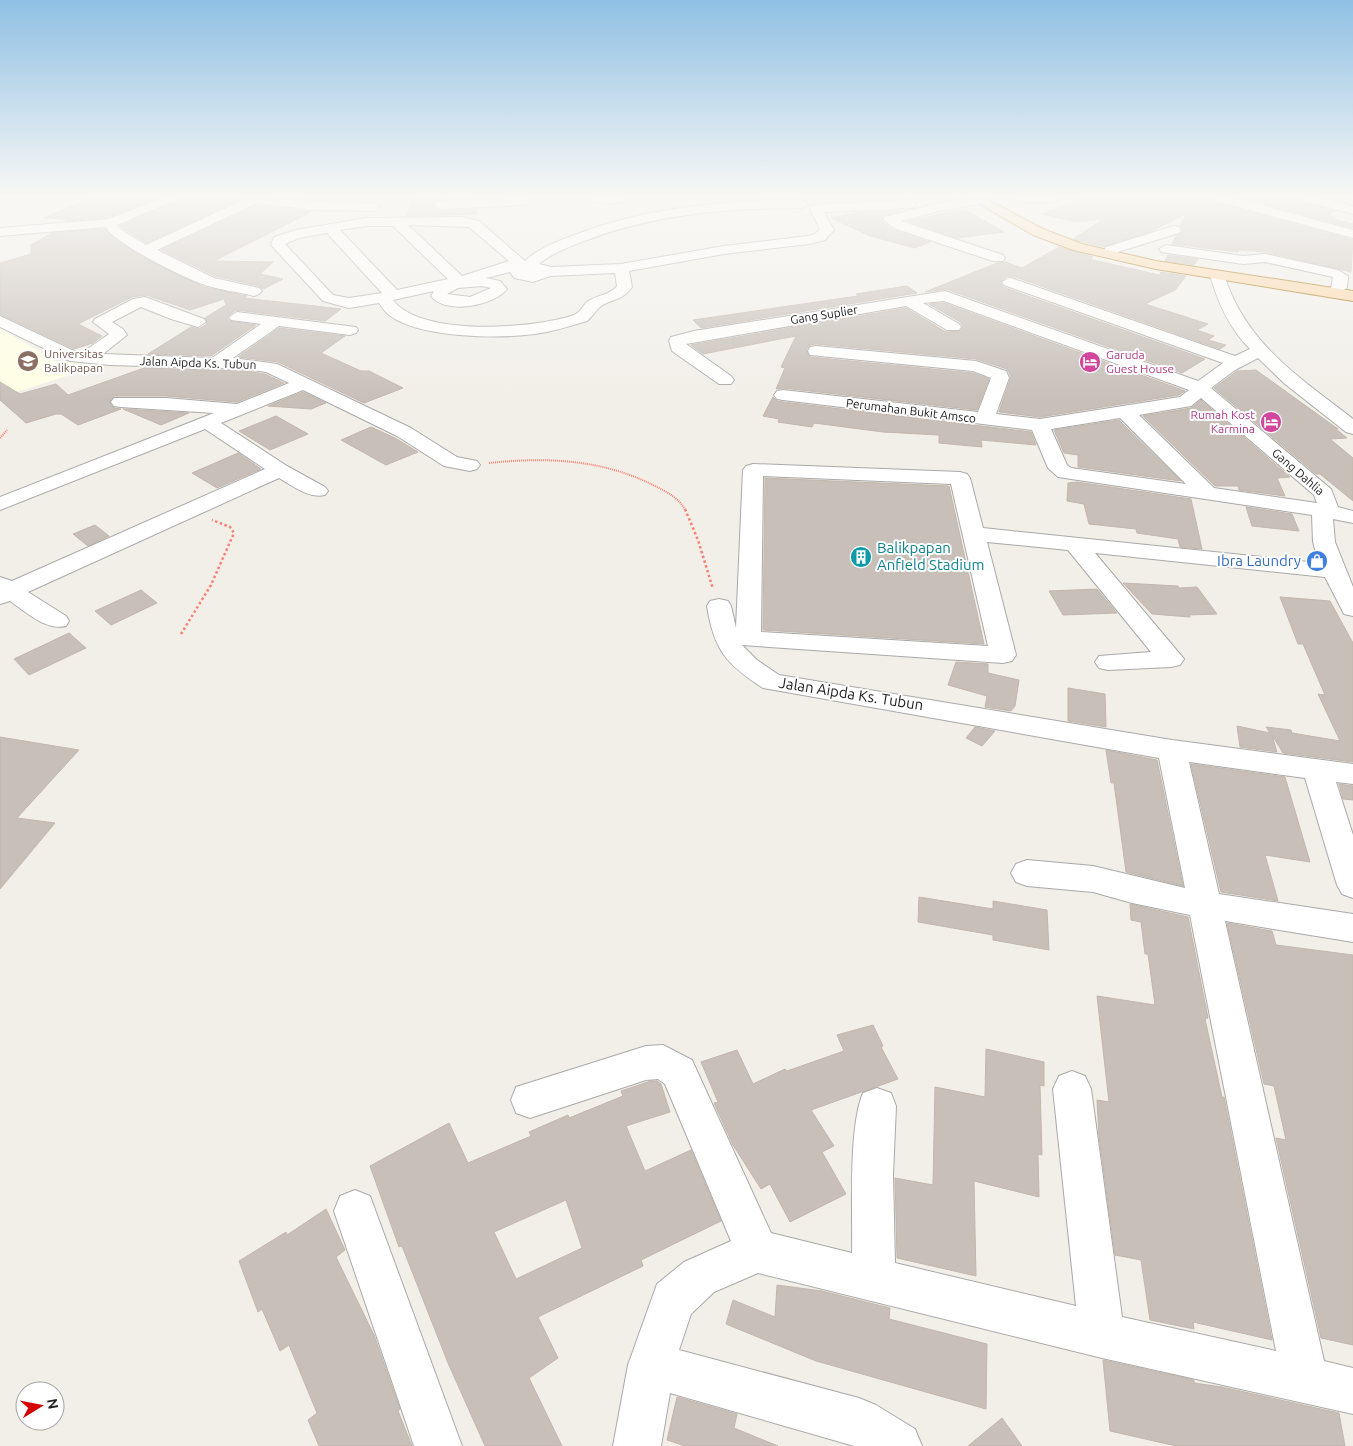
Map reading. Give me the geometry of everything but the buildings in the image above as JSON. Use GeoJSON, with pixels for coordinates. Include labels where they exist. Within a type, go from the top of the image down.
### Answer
{"type":"FeatureCollection","features":[{"type":"Feature","properties":{"kind":"main road"},"geometry":{"type":"LineString","coordinates":[[1163,265],[1346,288]]}},
{"type":"Feature","properties":{"kind":"main road"},"geometry":{"type":"LineString","coordinates":[[1183,265],[1353,296]]}},
{"type":"Feature","properties":{"kind":"street"},"geometry":{"type":"LineString","coordinates":[[174,265],[210,282],[254,291]]}},
{"type":"Feature","properties":{"kind":"street"},"geometry":{"type":"LineString","coordinates":[[298,265],[328,298],[349,303],[459,282],[513,265]]}},
{"type":"Feature","properties":{"kind":"street"},"geometry":{"type":"LineString","coordinates":[[362,265],[388,296],[394,311],[410,320],[440,327],[488,332],[536,329],[581,318],[588,313],[593,304],[619,294],[625,287],[621,268]]}},
{"type":"Feature","properties":{"kind":"street"},"geometry":{"type":"LineString","coordinates":[[442,265],[459,282]]}},
{"type":"Feature","properties":{"kind":"street"},"geometry":{"type":"LineString","coordinates":[[495,284],[543,265]]}},
{"type":"Feature","properties":{"kind":"street"},"geometry":{"type":"LineString","coordinates":[[533,271],[621,268],[635,265]]}},
{"type":"Feature","properties":{"kind":"street"},"geometry":{"type":"LineString","coordinates":[[1299,265],[1338,274],[1341,276],[1346,288]]}},
{"type":"Feature","properties":{"kind":"street"},"geometry":{"type":"LineString","coordinates":[[1218,273],[1219,284],[1236,320],[1258,352],[1353,428]]}},
{"type":"Feature","properties":{"kind":"street"},"geometry":{"type":"LineString","coordinates":[[1009,282],[1234,361]]}},
{"type":"Feature","properties":{"kind":"street","name":"Gang Suplier"},"geometry":{"type":"LineString","coordinates":[[725,380],[685,353],[678,347],[677,341],[732,330],[940,296],[953,298],[1200,388]]}},
{"type":"Feature","properties":{"kind":"street"},"geometry":{"type":"LineString","coordinates":[[910,301],[953,327]]}},
{"type":"Feature","properties":{"kind":"street"},"geometry":{"type":"LineString","coordinates":[[86,358],[119,335],[101,322],[138,302],[145,302],[177,316],[198,322]]}},
{"type":"Feature","properties":{"kind":"street"},"geometry":{"type":"LineString","coordinates":[[237,317],[350,330]]}},
{"type":"Feature","properties":{"kind":"street"},"geometry":{"type":"LineString","coordinates":[[217,362],[276,321]]}},
{"type":"Feature","properties":{"kind":"street","name":"Jalan Aipda Ks. Tubun"},"geometry":{"type":"LineString","coordinates":[[4,327],[58,352],[86,358],[217,362],[261,366],[284,374],[404,432],[452,462],[476,465]]}},
{"type":"Feature","properties":{"kind":"street","name":"Perumahan Bukit Amsco"},"geometry":{"type":"LineString","coordinates":[[783,395],[984,420],[1000,378],[1000,375],[994,371],[976,366],[816,351]]}},
{"type":"Feature","properties":{"kind":"street"},"geometry":{"type":"LineString","coordinates":[[984,420],[1040,425],[1185,402],[1194,398],[1200,388],[1234,361],[1258,352]]}},
{"type":"Feature","properties":{"kind":"street"},"geometry":{"type":"LineString","coordinates":[[0,504],[303,384]]}},
{"type":"Feature","properties":{"kind":"street","name":"Gang Dahlia"},"geometry":{"type":"LineString","coordinates":[[1200,388],[1324,493],[1328,504],[1323,510],[1322,526],[1332,571],[1353,609]]}},
{"type":"Feature","properties":{"kind":"street"},"geometry":{"type":"LineString","coordinates":[[120,402],[166,403],[241,409]]}},
{"type":"Feature","properties":{"kind":"street"},"geometry":{"type":"LineString","coordinates":[[1125,412],[1209,495]]}},
{"type":"Feature","properties":{"kind":"street"},"geometry":{"type":"LineString","coordinates":[[207,422],[280,470],[318,491]]}},
{"type":"Feature","properties":{"kind":"street"},"geometry":{"type":"LineString","coordinates":[[1040,425],[1058,468],[1065,473],[1323,510],[1353,517]]}},
{"type":"Feature","properties":{"kind":"street"},"geometry":{"type":"LineString","coordinates":[[3,591],[280,470]]}},
{"type":"Feature","properties":{"kind":"street"},"geometry":{"type":"LineString","coordinates":[[752,470],[960,478],[975,534],[1003,655],[748,638],[752,470]]}},
{"type":"Feature","properties":{"kind":"street"},"geometry":{"type":"LineString","coordinates":[[975,534],[1332,571]]}},
{"type":"Feature","properties":{"kind":"street"},"geometry":{"type":"LineString","coordinates":[[1074,543],[1177,668],[1108,662]]}},
{"type":"Feature","properties":{"kind":"street"},"geometry":{"type":"LineString","coordinates":[[3,591],[56,622]]}},
{"type":"Feature","properties":{"kind":"street","name":"Jalan Aipda Ks. Tubun"},"geometry":{"type":"LineString","coordinates":[[719,606],[725,638],[740,662],[772,682],[1023,723],[1172,750],[1353,774]]}},
{"type":"Feature","properties":{"kind":"street"},"geometry":{"type":"LineString","coordinates":[[1172,750],[1305,1379]]}},
{"type":"Feature","properties":{"kind":"street"},"geometry":{"type":"LineString","coordinates":[[1317,769],[1353,885]]}},
{"type":"Feature","properties":{"kind":"street"},"geometry":{"type":"LineString","coordinates":[[1028,873],[1093,879],[1132,890],[1206,905],[1353,928]]}},
{"type":"Feature","properties":{"kind":"street"},"geometry":{"type":"LineString","coordinates":[[530,1100],[646,1063],[663,1062],[679,1072],[757,1250]]}},
{"type":"Feature","properties":{"kind":"street"},"geometry":{"type":"LineString","coordinates":[[1072,1089],[1102,1335]]}},
{"type":"Feature","properties":{"kind":"street"},"geometry":{"type":"LineString","coordinates":[[874,1280],[874,1175],[877,1106]]}},
{"type":"Feature","properties":{"kind":"street"},"geometry":{"type":"LineString","coordinates":[[355,1211],[438,1446]]}},
{"type":"Feature","properties":{"kind":"street"},"geometry":{"type":"LineString","coordinates":[[637,1446],[651,1365],[673,1300],[699,1277],[757,1250],[1102,1335],[1353,1391]]}},
{"type":"Feature","properties":{"kind":"street"},"geometry":{"type":"LineString","coordinates":[[651,1365],[859,1422],[898,1446]]}},
{"type":"Feature","properties":{"kind":"path"},"geometry":{"type":"LineString","coordinates":[[0,438],[7,430]]}},
{"type":"Feature","properties":{"kind":"path"},"geometry":{"type":"LineString","coordinates":[[476,465],[516,460],[568,462],[611,468],[676,497],[681,502],[692,524],[719,606]]}},
{"type":"Feature","properties":{"kind":"path"},"geometry":{"type":"LineString","coordinates":[[181,634],[195,615],[218,572],[234,533],[230,527],[188,511]]}},
{"type":"Feature","properties":{"kind":"shaded area","name":"Universitas Balikpapan"},"geometry":{"type":"Polygon","coordinates":[[[0,328],[60,364],[78,358],[95,367],[0,397],[0,328]]]}},
{"type":"Feature","properties":{"kind":"place","name":"Universitas Balikpapan"},"geometry":{"type":"Point","coordinates":[28,361]}},
{"type":"Feature","properties":{"kind":"place","name":"Garuda Guest House"},"geometry":{"type":"Point","coordinates":[1090,362]}},
{"type":"Feature","properties":{"kind":"place","name":"Rumah Kost Karmina"},"geometry":{"type":"Point","coordinates":[1271,422]}},
{"type":"Feature","properties":{"kind":"place","name":"Balikpapan Anfield Stadium"},"geometry":{"type":"Point","coordinates":[861,557]}},
{"type":"Feature","properties":{"kind":"place","name":"Ibra Laundry"},"geometry":{"type":"Point","coordinates":[1317,561]}}]}
